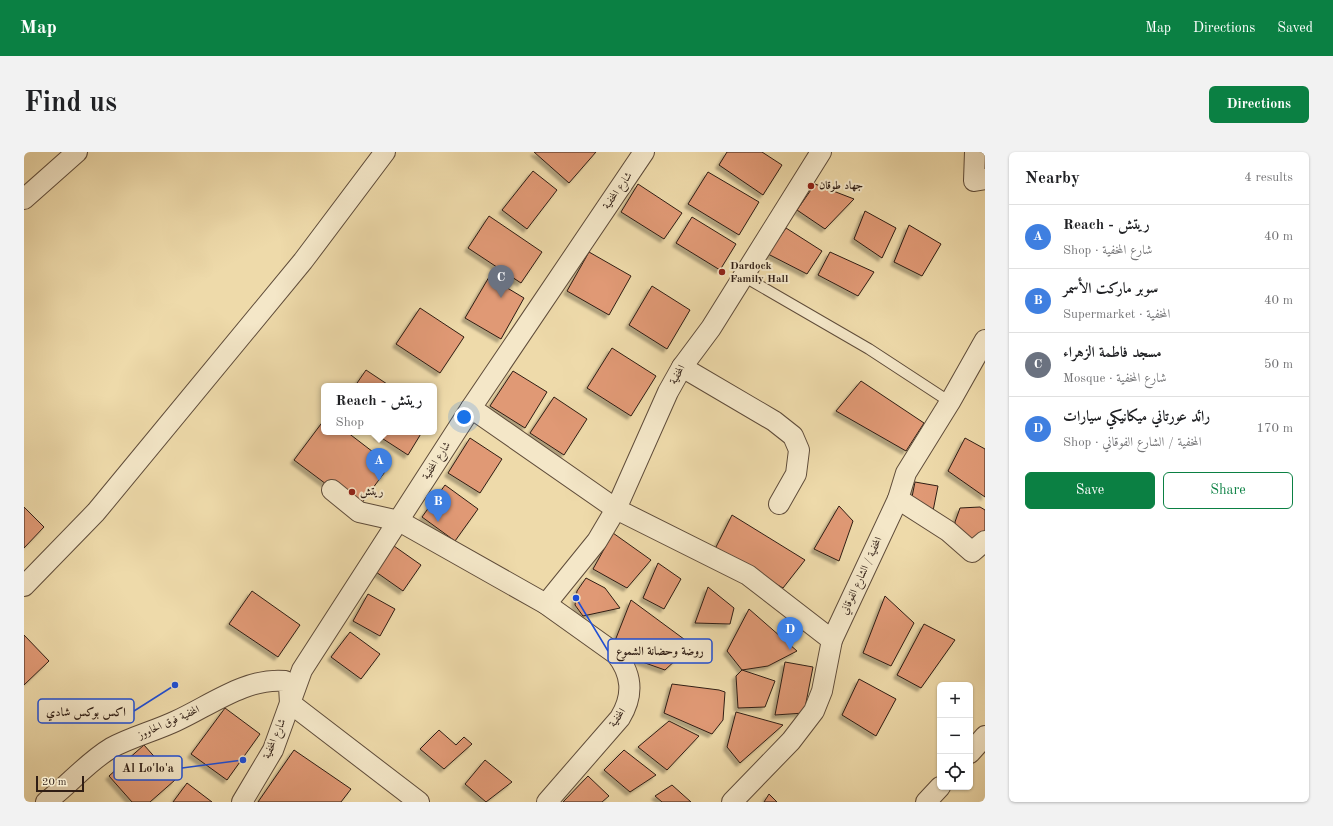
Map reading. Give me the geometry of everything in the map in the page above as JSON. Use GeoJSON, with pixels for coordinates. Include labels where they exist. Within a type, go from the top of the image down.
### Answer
{"type":"FeatureCollection","features":[{"type":"Feature","properties":{"kind":"street"},"geometry":{"type":"LineString","coordinates":[[24,199],[77,152]]}},
{"type":"Feature","properties":{"kind":"street"},"geometry":{"type":"LineString","coordinates":[[24,586],[96,512],[302,261],[386,152]]}},
{"type":"Feature","properties":{"kind":"street","name":"شارع المخفية"},"geometry":{"type":"LineString","coordinates":[[242,802],[273,750],[302,670],[471,408],[644,152]]}},
{"type":"Feature","properties":{"kind":"street","name":"المخفية"},"geometry":{"type":"LineString","coordinates":[[546,604],[597,541],[616,509],[668,392],[682,367],[711,328],[821,152]]}},
{"type":"Feature","properties":{"kind":"street"},"geometry":{"type":"LineString","coordinates":[[975,152],[974,181],[985,179]]}},
{"type":"Feature","properties":{"kind":"street","name":"المخفية / الشارع الفوقاني"},"geometry":{"type":"LineString","coordinates":[[732,802],[791,741],[814,711],[822,691],[832,640],[898,499],[906,473],[950,402],[985,340]]}},
{"type":"Feature","properties":{"kind":"street"},"geometry":{"type":"LineString","coordinates":[[682,367],[748,408],[774,421],[793,436],[799,450],[796,474],[779,504]]}},
{"type":"Feature","properties":{"kind":"street"},"geometry":{"type":"LineString","coordinates":[[471,408],[616,509],[748,575],[832,640]]}},
{"type":"Feature","properties":{"kind":"street","name":"المخفية"},"geometry":{"type":"LineString","coordinates":[[332,490],[359,512],[398,521],[546,604],[616,654],[626,670],[630,688],[626,707],[620,718],[547,802]]}},
{"type":"Feature","properties":{"kind":"street"},"geometry":{"type":"LineString","coordinates":[[898,499],[948,531],[972,552],[985,541]]}},
{"type":"Feature","properties":{"kind":"street","name":"المخفية فوق الحاووز"},"geometry":{"type":"LineString","coordinates":[[46,802],[62,790],[89,764],[112,748],[175,722],[244,687],[274,680],[285,681],[289,686],[290,703]]}},
{"type":"Feature","properties":{"kind":"street"},"geometry":{"type":"LineString","coordinates":[[290,703],[419,802]]}},
{"type":"Feature","properties":{"kind":"street"},"geometry":{"type":"LineString","coordinates":[[973,750],[985,736]]}},
{"type":"Feature","properties":{"kind":"street"},"geometry":{"type":"LineString","coordinates":[[926,802],[937,790]]}},
{"type":"Feature","properties":{"kind":"lane"},"geometry":{"type":"LineString","coordinates":[[743,276],[869,349],[950,402]]}},
{"type":"Feature","properties":{"kind":"building"},"geometry":{"type":"Polygon","coordinates":[[[534,152],[596,152],[569,183],[534,152]]]}},
{"type":"Feature","properties":{"kind":"building"},"geometry":{"type":"Polygon","coordinates":[[[727,152],[762,152],[782,165],[763,195],[719,165],[727,152]]]}},
{"type":"Feature","properties":{"kind":"building"},"geometry":{"type":"Polygon","coordinates":[[[533,171],[557,190],[527,229],[502,210],[533,171]]]}},
{"type":"Feature","properties":{"kind":"building"},"geometry":{"type":"Polygon","coordinates":[[[708,172],[759,202],[739,235],[688,204],[708,172]]]}},
{"type":"Feature","properties":{"kind":"building"},"geometry":{"type":"Polygon","coordinates":[[[638,184],[682,213],[664,239],[621,212],[638,184]]]}},
{"type":"Feature","properties":{"kind":"building"},"geometry":{"type":"Polygon","coordinates":[[[815,184],[854,199],[825,229],[797,210],[815,184]]]}},
{"type":"Feature","properties":{"kind":"building"},"geometry":{"type":"Polygon","coordinates":[[[865,211],[896,228],[882,258],[854,239],[865,211]]]}},
{"type":"Feature","properties":{"kind":"building"},"geometry":{"type":"Polygon","coordinates":[[[489,216],[542,252],[521,283],[468,248],[489,216]]]}},
{"type":"Feature","properties":{"kind":"building"},"geometry":{"type":"Polygon","coordinates":[[[692,217],[736,244],[720,270],[676,243],[692,217]]]}},
{"type":"Feature","properties":{"kind":"building"},"geometry":{"type":"Polygon","coordinates":[[[909,225],[941,244],[922,276],[894,262],[909,225]]]}},
{"type":"Feature","properties":{"kind":"building"},"geometry":{"type":"Polygon","coordinates":[[[786,228],[822,251],[807,274],[768,254],[786,228]]]}},
{"type":"Feature","properties":{"kind":"building"},"geometry":{"type":"Polygon","coordinates":[[[589,252],[631,276],[609,315],[567,291],[589,252]]]}},
{"type":"Feature","properties":{"kind":"building"},"geometry":{"type":"Polygon","coordinates":[[[830,252],[874,272],[858,296],[818,275],[830,252]]]}},
{"type":"Feature","properties":{"kind":"building"},"geometry":{"type":"Polygon","coordinates":[[[489,277],[524,298],[501,339],[465,318],[489,277]]]}},
{"type":"Feature","properties":{"kind":"building"},"geometry":{"type":"Polygon","coordinates":[[[652,286],[690,310],[667,349],[629,325],[652,286]]]}},
{"type":"Feature","properties":{"kind":"building"},"geometry":{"type":"Polygon","coordinates":[[[420,308],[464,337],[440,373],[396,344],[420,308]]]}},
{"type":"Feature","properties":{"kind":"building"},"geometry":{"type":"Polygon","coordinates":[[[612,348],[656,376],[631,416],[587,388],[612,348]]]}},
{"type":"Feature","properties":{"kind":"building"},"geometry":{"type":"Polygon","coordinates":[[[366,370],[386,383],[357,383],[366,370]]]}},
{"type":"Feature","properties":{"kind":"building"},"geometry":{"type":"Polygon","coordinates":[[[513,371],[547,392],[525,428],[490,406],[513,371]]]}},
{"type":"Feature","properties":{"kind":"building"},"geometry":{"type":"Polygon","coordinates":[[[861,381],[924,423],[906,451],[836,411],[861,381]]]}},
{"type":"Feature","properties":{"kind":"building"},"geometry":{"type":"Polygon","coordinates":[[[554,397],[587,419],[564,455],[530,433],[554,397]]]}},
{"type":"Feature","properties":{"kind":"building"},"geometry":{"type":"Polygon","coordinates":[[[321,424],[321,435],[351,435],[390,465],[358,508],[294,460],[321,424]]]}},
{"type":"Feature","properties":{"kind":"building"},"geometry":{"type":"Polygon","coordinates":[[[377,435],[420,435],[408,455],[377,435]]]}},
{"type":"Feature","properties":{"kind":"building"},"geometry":{"type":"Polygon","coordinates":[[[470,438],[502,459],[480,493],[448,473],[470,438]]]}},
{"type":"Feature","properties":{"kind":"building"},"geometry":{"type":"Polygon","coordinates":[[[965,438],[985,449],[985,497],[948,471],[965,438]]]}},
{"type":"Feature","properties":{"kind":"building"},"geometry":{"type":"Polygon","coordinates":[[[915,482],[938,486],[931,521],[910,507],[915,482]]]}},
{"type":"Feature","properties":{"kind":"building"},"geometry":{"type":"Polygon","coordinates":[[[445,485],[478,509],[455,541],[422,517],[445,485]]]}},
{"type":"Feature","properties":{"kind":"building"},"geometry":{"type":"Polygon","coordinates":[[[839,506],[853,521],[839,561],[814,549],[839,506]]]}},
{"type":"Feature","properties":{"kind":"building"},"geometry":{"type":"Polygon","coordinates":[[[24,507],[44,527],[24,548],[24,507]]]}},
{"type":"Feature","properties":{"kind":"building"},"geometry":{"type":"Polygon","coordinates":[[[980,507],[985,510],[985,550],[957,539],[955,522],[960,508],[980,507]]]}},
{"type":"Feature","properties":{"kind":"building"},"geometry":{"type":"Polygon","coordinates":[[[732,515],[805,560],[783,588],[715,549],[732,515]]]}},
{"type":"Feature","properties":{"kind":"building"},"geometry":{"type":"Polygon","coordinates":[[[613,533],[651,560],[627,588],[593,569],[613,533]]]}},
{"type":"Feature","properties":{"kind":"building"},"geometry":{"type":"Polygon","coordinates":[[[394,546],[421,565],[403,591],[376,572],[394,546]]]}},
{"type":"Feature","properties":{"kind":"building"},"geometry":{"type":"Polygon","coordinates":[[[658,563],[681,579],[664,609],[643,598],[658,563]]]}},
{"type":"Feature","properties":{"kind":"building"},"geometry":{"type":"Polygon","coordinates":[[[586,578],[605,588],[620,608],[583,616],[575,605],[577,591],[586,578]]]}},
{"type":"Feature","properties":{"kind":"building"},"geometry":{"type":"Polygon","coordinates":[[[708,587],[734,608],[730,624],[695,623],[708,587]]]}},
{"type":"Feature","properties":{"kind":"building"},"geometry":{"type":"Polygon","coordinates":[[[252,591],[300,625],[278,657],[229,624],[252,591]]]}},
{"type":"Feature","properties":{"kind":"building"},"geometry":{"type":"Polygon","coordinates":[[[368,594],[395,609],[380,636],[353,621],[368,594]]]}},
{"type":"Feature","properties":{"kind":"building"},"geometry":{"type":"Polygon","coordinates":[[[885,596],[914,623],[891,666],[863,653],[885,596]]]}},
{"type":"Feature","properties":{"kind":"building"},"geometry":{"type":"Polygon","coordinates":[[[631,600],[692,645],[665,670],[611,651],[631,600]]]}},
{"type":"Feature","properties":{"kind":"building"},"geometry":{"type":"Polygon","coordinates":[[[749,609],[797,651],[768,666],[742,670],[727,651],[749,609]]]}},
{"type":"Feature","properties":{"kind":"building"},"geometry":{"type":"Polygon","coordinates":[[[924,624],[955,640],[921,688],[897,675],[924,624]]]}},
{"type":"Feature","properties":{"kind":"building"},"geometry":{"type":"Polygon","coordinates":[[[350,632],[380,654],[361,679],[331,657],[350,632]]]}},
{"type":"Feature","properties":{"kind":"building"},"geometry":{"type":"Polygon","coordinates":[[[24,635],[49,661],[24,685],[24,635]]]}},
{"type":"Feature","properties":{"kind":"building"},"geometry":{"type":"Polygon","coordinates":[[[785,662],[813,667],[804,713],[775,715],[785,662]]]}},
{"type":"Feature","properties":{"kind":"building"},"geometry":{"type":"Polygon","coordinates":[[[742,670],[775,681],[765,707],[738,708],[736,676],[742,670]]]}},
{"type":"Feature","properties":{"kind":"building"},"geometry":{"type":"Polygon","coordinates":[[[859,679],[896,699],[876,736],[842,715],[859,679]]]}},
{"type":"Feature","properties":{"kind":"building"},"geometry":{"type":"Polygon","coordinates":[[[672,684],[725,692],[723,720],[712,734],[664,713],[672,684]]]}},
{"type":"Feature","properties":{"kind":"building"},"geometry":{"type":"Polygon","coordinates":[[[225,708],[260,734],[227,780],[191,754],[225,708]]]}},
{"type":"Feature","properties":{"kind":"building"},"geometry":{"type":"Polygon","coordinates":[[[736,712],[783,725],[740,763],[727,747],[736,712]]]}},
{"type":"Feature","properties":{"kind":"building"},"geometry":{"type":"Polygon","coordinates":[[[669,721],[699,736],[667,770],[638,747],[669,721]]]}},
{"type":"Feature","properties":{"kind":"building"},"geometry":{"type":"Polygon","coordinates":[[[439,730],[456,745],[464,737],[472,744],[444,769],[420,749],[439,730]]]}},
{"type":"Feature","properties":{"kind":"building"},"geometry":{"type":"Polygon","coordinates":[[[144,745],[175,780],[150,802],[132,802],[109,776],[144,745]]]}},
{"type":"Feature","properties":{"kind":"building"},"geometry":{"type":"Polygon","coordinates":[[[294,750],[351,789],[341,802],[258,802],[294,750]]]}},
{"type":"Feature","properties":{"kind":"building"},"geometry":{"type":"Polygon","coordinates":[[[624,750],[656,775],[630,792],[604,770],[624,750]]]}},
{"type":"Feature","properties":{"kind":"building"},"geometry":{"type":"Polygon","coordinates":[[[485,760],[512,782],[486,802],[465,784],[485,760]]]}},
{"type":"Feature","properties":{"kind":"building"},"geometry":{"type":"Polygon","coordinates":[[[588,776],[609,796],[602,802],[563,802],[588,776]]]}},
{"type":"Feature","properties":{"kind":"building"},"geometry":{"type":"Polygon","coordinates":[[[187,783],[212,802],[173,802],[187,783]]]}},
{"type":"Feature","properties":{"kind":"building"},"geometry":{"type":"Polygon","coordinates":[[[672,785],[691,802],[662,802],[655,796],[672,785]]]}},
{"type":"Feature","properties":{"kind":"building"},"geometry":{"type":"Polygon","coordinates":[[[769,794],[777,802],[764,802],[769,794]]]}},
{"type":"Feature","properties":{"kind":"place","name":"جهاد طوقان"},"geometry":{"type":"Point","coordinates":[811,186]}},
{"type":"Feature","properties":{"kind":"place","name":"Dardock Family Hall"},"geometry":{"type":"Point","coordinates":[722,272]}},
{"type":"Feature","properties":{"kind":"place","name":"مسجد فاطمة الزهراء"},"geometry":{"type":"Point","coordinates":[501,298]}},
{"type":"Feature","properties":{"kind":"place","name":"Reach - ريتش"},"geometry":{"type":"Point","coordinates":[379,481]}},
{"type":"Feature","properties":{"kind":"place","name":"ريتش"},"geometry":{"type":"Point","coordinates":[352,492]}},
{"type":"Feature","properties":{"kind":"place","name":"سوبر ماركت الأسمر"},"geometry":{"type":"Point","coordinates":[438,522]}},
{"type":"Feature","properties":{"kind":"place","name":"روضة وحضانة الشموع"},"geometry":{"type":"Point","coordinates":[576,598]}},
{"type":"Feature","properties":{"kind":"place","name":"رائد عورتاني ميكانيكي سيارات"},"geometry":{"type":"Point","coordinates":[790,650]}},
{"type":"Feature","properties":{"kind":"place","name":"اكس بوكس شادي"},"geometry":{"type":"Point","coordinates":[175,685]}},
{"type":"Feature","properties":{"kind":"place","name":"Al Lo'lo'a"},"geometry":{"type":"Point","coordinates":[243,760]}}]}
